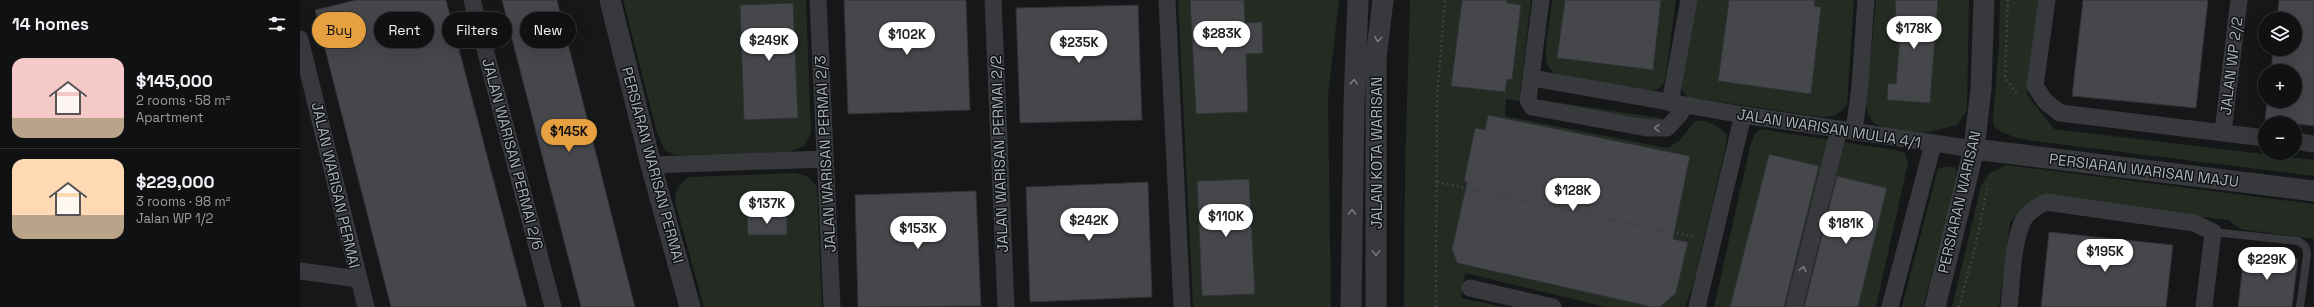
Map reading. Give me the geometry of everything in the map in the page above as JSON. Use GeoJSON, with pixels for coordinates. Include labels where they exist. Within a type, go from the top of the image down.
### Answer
{"type":"FeatureCollection","features":[{"type":"Feature","properties":{"kind":"street","name":"JALAN WARISAN PERMAI 2/6"},"geometry":{"type":"LineString","coordinates":[[472,0],[553,307]]}},
{"type":"Feature","properties":{"kind":"street","name":"PERSIARAN WARISAN PERMAI"},"geometry":{"type":"LineString","coordinates":[[610,0],[651,165],[690,307]]}},
{"type":"Feature","properties":{"kind":"street","name":"JALAN WARISAN PERMAI 2/3"},"geometry":{"type":"LineString","coordinates":[[818,0],[832,307]]}},
{"type":"Feature","properties":{"kind":"street","name":"JALAN WARISAN PERMAI 2/2"},"geometry":{"type":"LineString","coordinates":[[993,0],[1006,307]]}},
{"type":"Feature","properties":{"kind":"street"},"geometry":{"type":"LineString","coordinates":[[1167,0],[1182,307]]}},
{"type":"Feature","properties":{"kind":"street","name":"JALAN KOTA WARISAN"},"geometry":{"type":"LineString","coordinates":[[1351,307],[1354,104],[1358,0]]}},
{"type":"Feature","properties":{"kind":"street","name":"JALAN KOTA WARISAN"},"geometry":{"type":"LineString","coordinates":[[1376,307],[1376,58],[1383,0]]}},
{"type":"Feature","properties":{"kind":"street"},"geometry":{"type":"LineString","coordinates":[[1541,0],[1528,100],[1532,108],[1647,128],[1667,128],[1680,114],[1677,104],[1689,0]]}},
{"type":"Feature","properties":{"kind":"street"},"geometry":{"type":"LineString","coordinates":[[1794,307],[1860,86],[1866,0]]}},
{"type":"Feature","properties":{"kind":"street","name":"PERSIARAN WARISAN"},"geometry":{"type":"LineString","coordinates":[[1935,307],[1974,149],[1981,89],[1984,0]]}},
{"type":"Feature","properties":{"kind":"street"},"geometry":{"type":"LineString","coordinates":[[2047,0],[2035,86],[2045,101],[2060,113],[2258,137]]}},
{"type":"Feature","properties":{"kind":"street","name":"JALAN WP 2/2"},"geometry":{"type":"LineString","coordinates":[[2223,132],[2239,0]]}},
{"type":"Feature","properties":{"kind":"street","name":"JALAN WARISAN PERMAI"},"geometry":{"type":"LineString","coordinates":[[300,39],[307,96],[366,307]]}},
{"type":"Feature","properties":{"kind":"street","name":"JALAN WARISAN MULIA 4/1"},"geometry":{"type":"LineString","coordinates":[[1532,78],[1743,115],[1974,149]]}},
{"type":"Feature","properties":{"kind":"street"},"geometry":{"type":"LineString","coordinates":[[1698,307],[1743,115]]}},
{"type":"Feature","properties":{"kind":"street"},"geometry":{"type":"LineString","coordinates":[[2302,142],[2314,144]]}},
{"type":"Feature","properties":{"kind":"street"},"geometry":{"type":"LineString","coordinates":[[1890,307],[1933,144]]}},
{"type":"Feature","properties":{"kind":"street","name":"PERSIARAN WARISAN MAJU"},"geometry":{"type":"LineString","coordinates":[[1974,149],[2314,190]]}},
{"type":"Feature","properties":{"kind":"street"},"geometry":{"type":"LineString","coordinates":[[651,165],[825,159]]}},
{"type":"Feature","properties":{"kind":"street"},"geometry":{"type":"LineString","coordinates":[[2009,307],[2018,233],[2025,218],[2034,208],[2046,202],[2194,223],[2213,232],[2204,307]]}},
{"type":"Feature","properties":{"kind":"street"},"geometry":{"type":"LineString","coordinates":[[300,271],[358,279]]}},
{"type":"Feature","properties":{"kind":"street"},"geometry":{"type":"LineString","coordinates":[[1470,288],[1553,307]]}},
{"type":"Feature","properties":{"kind":"lane"},"geometry":{"type":"LineString","coordinates":[[2213,232],[2298,242],[2303,244],[2307,248],[2307,255],[2300,307]]}},
{"type":"Feature","properties":{"kind":"path"},"geometry":{"type":"LineString","coordinates":[[1436,307],[1437,99],[1445,0]]}},
{"type":"Feature","properties":{"kind":"path"},"geometry":{"type":"LineString","coordinates":[[2008,0],[2005,78],[2020,98]]}},
{"type":"Feature","properties":{"kind":"path"},"geometry":{"type":"LineString","coordinates":[[1959,307],[1976,244],[1990,177]]}},
{"type":"Feature","properties":{"kind":"path"},"geometry":{"type":"LineString","coordinates":[[1437,182],[1713,241]]}},
{"type":"Feature","properties":{"kind":"shaded area"},"geometry":{"type":"Polygon","coordinates":[[[623,0],[806,0],[811,133],[804,146],[789,152],[676,155],[665,151],[657,133],[623,0]]]}},
{"type":"Feature","properties":{"kind":"shaded area"},"geometry":{"type":"Polygon","coordinates":[[[1178,0],[1339,0],[1328,96],[1331,307],[1193,307],[1178,0]]]}},
{"type":"Feature","properties":{"kind":"shaded area"},"geometry":{"type":"Polygon","coordinates":[[[1410,0],[1531,0],[1519,101],[1506,99],[1505,116],[1667,148],[1679,141],[1695,121],[1704,121],[1712,124],[1720,128],[1727,135],[1725,150],[1693,286],[1685,307],[1606,307],[1465,273],[1461,298],[1504,307],[1404,307],[1405,170],[1410,0]]]}},
{"type":"Feature","properties":{"kind":"shaded area"},"geometry":{"type":"Polygon","coordinates":[[[1552,0],[1676,0],[1665,81],[1660,88],[1652,91],[1560,77],[1554,73],[1548,65],[1546,58],[1552,0]]]}},
{"type":"Feature","properties":{"kind":"shaded area"},"geometry":{"type":"Polygon","coordinates":[[[1694,0],[1854,0],[1847,104],[1836,114],[1821,117],[1687,97],[1681,88],[1694,0]]]}},
{"type":"Feature","properties":{"kind":"shaded area"},"geometry":{"type":"Polygon","coordinates":[[[1876,0],[1969,0],[1967,110],[1957,125],[1924,133],[1882,127],[1874,123],[1868,115],[1866,105],[1876,0]]]}},
{"type":"Feature","properties":{"kind":"shaded area"},"geometry":{"type":"Polygon","coordinates":[[[2000,0],[2039,0],[2027,95],[2054,129],[2258,153],[2258,160],[2302,160],[2302,159],[2314,160],[2314,176],[2033,141],[2004,133],[1995,128],[1993,120],[1999,43],[2000,0]]]}},
{"type":"Feature","properties":{"kind":"shaded area"},"geometry":{"type":"Polygon","coordinates":[[[1542,100],[1660,118],[1666,121],[1665,124],[1539,102],[1542,100]]]}},
{"type":"Feature","properties":{"kind":"shaded area"},"geometry":{"type":"Polygon","coordinates":[[[1761,129],[1895,150],[1905,153],[1908,163],[1876,307],[1714,307],[1750,147],[1755,133],[1761,129]]]}},
{"type":"Feature","properties":{"kind":"shaded area"},"geometry":{"type":"Polygon","coordinates":[[[2006,165],[2314,204],[2314,239],[2240,229],[2228,220],[2037,197],[2010,222],[1999,307],[1952,307],[1981,186],[1990,173],[2006,165]]]}},
{"type":"Feature","properties":{"kind":"shaded area"},"geometry":{"type":"Polygon","coordinates":[[[1944,167],[1954,167],[1957,171],[1956,183],[1923,307],[1902,307],[1938,169],[1944,167]]]}},
{"type":"Feature","properties":{"kind":"shaded area"},"geometry":{"type":"Polygon","coordinates":[[[796,173],[807,176],[817,187],[822,307],[704,307],[675,202],[679,187],[689,177],[796,173]]]}},
{"type":"Feature","properties":{"kind":"building"},"geometry":{"type":"Polygon","coordinates":[[[356,0],[446,0],[449,12],[442,12],[442,48],[459,48],[527,307],[391,307],[325,48],[366,48],[366,12],[316,12],[315,10],[356,0]]]}},
{"type":"Feature","properties":{"kind":"building"},"geometry":{"type":"Polygon","coordinates":[[[502,0],[557,0],[560,12],[520,12],[520,48],[569,48],[635,307],[581,307],[512,39],[512,12],[505,12],[502,0]]]}},
{"type":"Feature","properties":{"kind":"building"},"geometry":{"type":"Polygon","coordinates":[[[844,0],[966,0],[970,110],[848,114],[844,0]]]}},
{"type":"Feature","properties":{"kind":"building"},"geometry":{"type":"Polygon","coordinates":[[[1190,0],[1244,0],[1245,23],[1262,22],[1263,53],[1246,54],[1248,112],[1196,114],[1190,0]]]}},
{"type":"Feature","properties":{"kind":"building"},"geometry":{"type":"Polygon","coordinates":[[[1462,0],[1507,0],[1507,3],[1521,5],[1512,80],[1507,79],[1505,92],[1451,86],[1462,0]]]}},
{"type":"Feature","properties":{"kind":"building"},"geometry":{"type":"Polygon","coordinates":[[[1565,0],[1661,0],[1653,70],[1557,58],[1565,0]]]}},
{"type":"Feature","properties":{"kind":"building"},"geometry":{"type":"Polygon","coordinates":[[[1729,0],[1815,0],[1814,6],[1821,7],[1811,94],[1718,81],[1729,0]]]}},
{"type":"Feature","properties":{"kind":"building"},"geometry":{"type":"Polygon","coordinates":[[[1895,0],[1938,0],[1930,103],[1887,100],[1888,83],[1896,84],[1900,35],[1892,34],[1893,18],[1896,18],[1895,0]]]}},
{"type":"Feature","properties":{"kind":"building"},"geometry":{"type":"Polygon","coordinates":[[[2083,0],[2208,0],[2196,108],[2072,96],[2083,0]]]}},
{"type":"Feature","properties":{"kind":"building"},"geometry":{"type":"Polygon","coordinates":[[[2279,0],[2314,0],[2314,126],[2302,125],[2302,116],[2265,116],[2266,108],[2302,108],[2302,64],[2272,64],[2272,56],[2302,56],[2302,12],[2278,12],[2279,0]]]}},
{"type":"Feature","properties":{"kind":"building"},"geometry":{"type":"Polygon","coordinates":[[[793,3],[798,118],[744,120],[740,5],[793,3]]]}},
{"type":"Feature","properties":{"kind":"building"},"geometry":{"type":"Polygon","coordinates":[[[1138,5],[1142,120],[1020,123],[1016,8],[1138,5]]]}},
{"type":"Feature","properties":{"kind":"building"},"geometry":{"type":"Polygon","coordinates":[[[1488,115],[1690,156],[1673,239],[1688,242],[1676,293],[1660,307],[1652,307],[1457,263],[1452,249],[1467,182],[1464,181],[1475,128],[1485,130],[1488,115]]]}},
{"type":"Feature","properties":{"kind":"building"},"geometry":{"type":"Polygon","coordinates":[[[1769,154],[1819,166],[1784,307],[1730,307],[1769,154]]]}},
{"type":"Feature","properties":{"kind":"building"},"geometry":{"type":"Polygon","coordinates":[[[1837,176],[1887,188],[1858,307],[1804,307],[1837,176]]]}},
{"type":"Feature","properties":{"kind":"building"},"geometry":{"type":"Polygon","coordinates":[[[1249,179],[1255,294],[1202,296],[1197,181],[1249,179]]]}},
{"type":"Feature","properties":{"kind":"building"},"geometry":{"type":"Polygon","coordinates":[[[1148,182],[1152,297],[1030,302],[1026,187],[1148,182]]]}},
{"type":"Feature","properties":{"kind":"building"},"geometry":{"type":"Polygon","coordinates":[[[976,191],[981,306],[858,307],[855,195],[976,191]]]}},
{"type":"Feature","properties":{"kind":"building"},"geometry":{"type":"Polygon","coordinates":[[[787,214],[787,235],[748,235],[747,215],[787,214]]]}},
{"type":"Feature","properties":{"kind":"building"},"geometry":{"type":"Polygon","coordinates":[[[2049,232],[2173,245],[2166,307],[2041,307],[2049,232]]]}},
{"type":"Feature","properties":{"kind":"building"},"geometry":{"type":"Polygon","coordinates":[[[2244,253],[2298,259],[2292,307],[2238,307],[2244,253]]]}}]}
